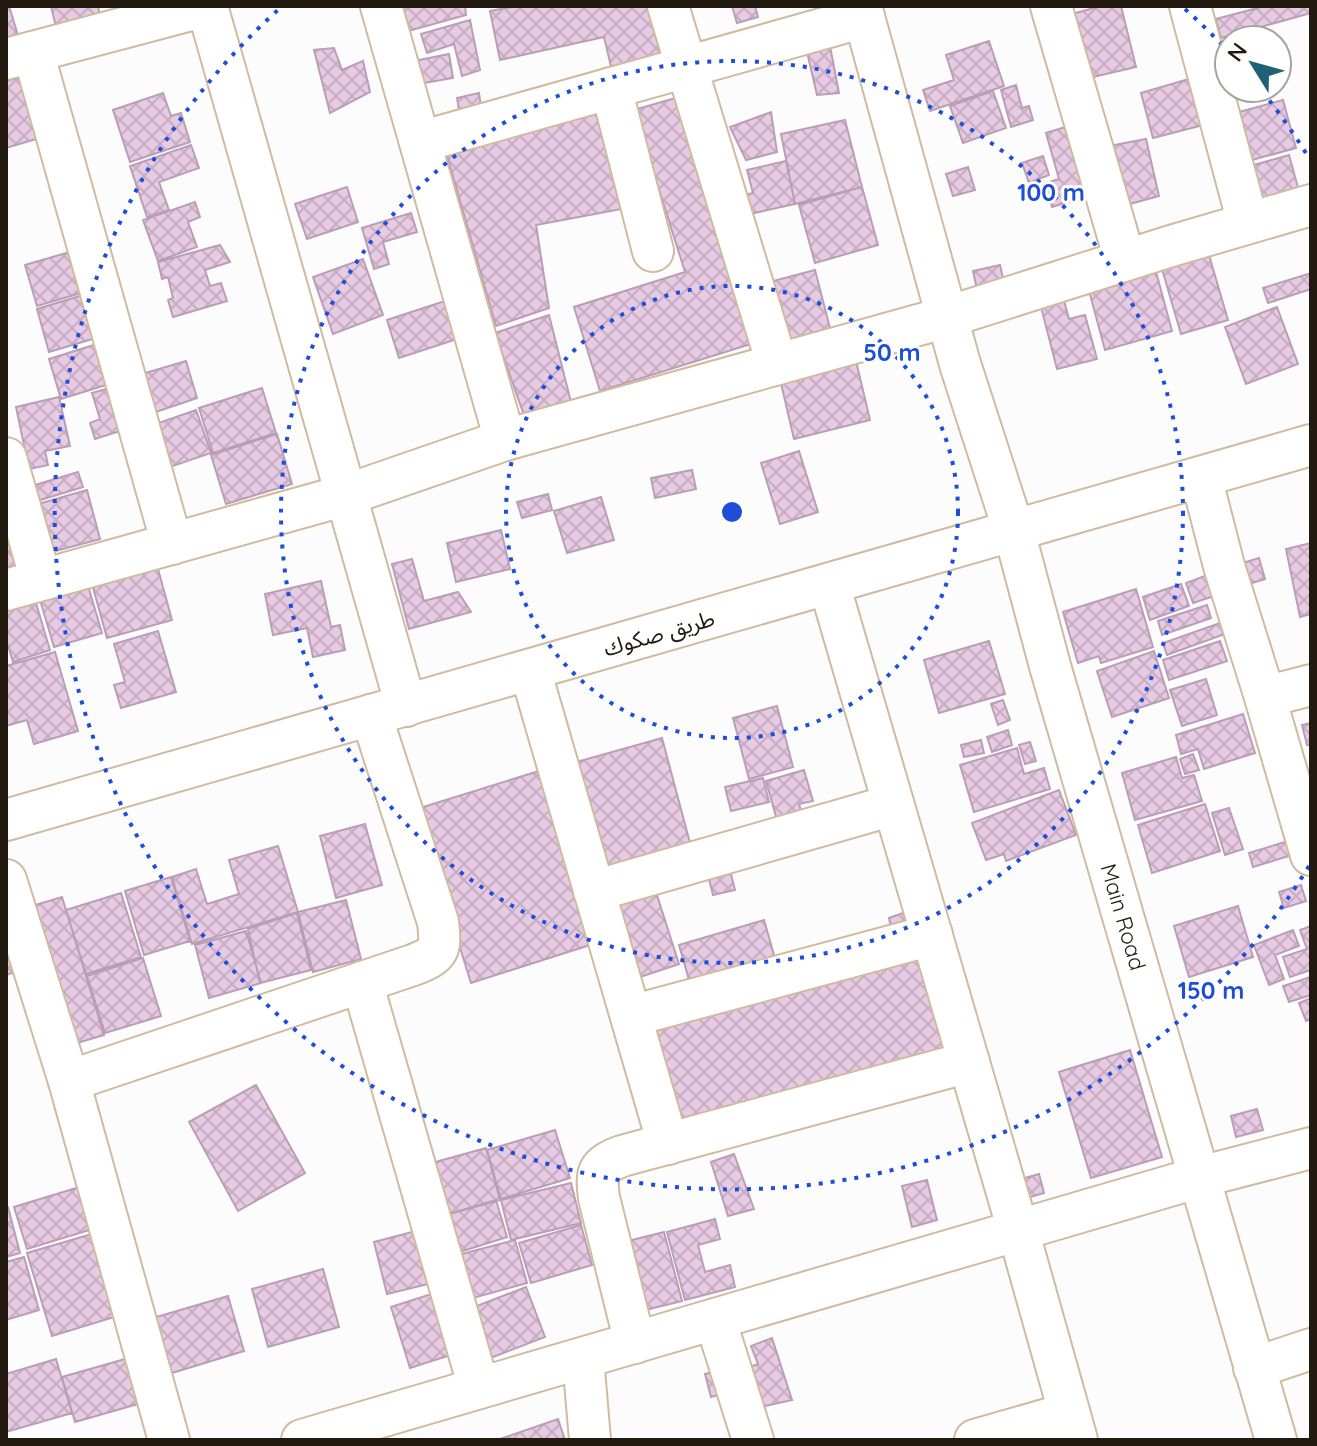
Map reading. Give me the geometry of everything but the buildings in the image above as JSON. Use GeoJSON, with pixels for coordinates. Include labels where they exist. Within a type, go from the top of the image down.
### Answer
{"type":"FeatureCollection","features":[{"type":"Feature","properties":{"kind":"street"},"geometry":{"type":"LineString","coordinates":[[69,1081],[429,959],[437,952],[440,943],[438,922],[388,710],[346,495],[206,6],[20,55],[172,544]]}},
{"type":"Feature","properties":{"kind":"street"},"geometry":{"type":"LineString","coordinates":[[381,6],[505,440]]}},
{"type":"Feature","properties":{"kind":"street"},"geometry":{"type":"LineString","coordinates":[[668,6],[777,364]]}},
{"type":"Feature","properties":{"kind":"street"},"geometry":{"type":"LineString","coordinates":[[1051,6],[1125,260]]}},
{"type":"Feature","properties":{"kind":"street"},"geometry":{"type":"LineString","coordinates":[[1190,6],[1248,223]]}},
{"type":"Feature","properties":{"kind":"street"},"geometry":{"type":"LineString","coordinates":[[420,142],[686,67],[863,11]]}},
{"type":"Feature","properties":{"kind":"street","name":"Main Road"},"geometry":{"type":"LineString","coordinates":[[863,11],[960,364],[1014,531],[1054,681],[1276,1440]]}},
{"type":"Feature","properties":{"kind":"street"},"geometry":{"type":"LineString","coordinates":[[611,88],[653,251]]}},
{"type":"Feature","properties":{"kind":"street"},"geometry":{"type":"LineString","coordinates":[[6,458],[24,585],[346,495],[505,440],[947,317],[1311,205]]}},
{"type":"Feature","properties":{"kind":"street","name":"طريق صكوك"},"geometry":{"type":"LineString","coordinates":[[6,820],[1311,445]]}},
{"type":"Feature","properties":{"kind":"street"},"geometry":{"type":"LineString","coordinates":[[1201,477],[1224,566],[1311,855]]}},
{"type":"Feature","properties":{"kind":"street"},"geometry":{"type":"LineString","coordinates":[[829,584],[1073,1427],[975,1440]]}},
{"type":"Feature","properties":{"kind":"street"},"geometry":{"type":"LineString","coordinates":[[530,670],[668,1144]]}},
{"type":"Feature","properties":{"kind":"street"},"geometry":{"type":"LineString","coordinates":[[1265,697],[1311,685]]}},
{"type":"Feature","properties":{"kind":"street"},"geometry":{"type":"LineString","coordinates":[[594,891],[893,805]]}},
{"type":"Feature","properties":{"kind":"street"},"geometry":{"type":"LineString","coordinates":[[6,880],[69,1081],[169,1440]]}},
{"type":"Feature","properties":{"kind":"street"},"geometry":{"type":"LineString","coordinates":[[631,1016],[932,935]]}},
{"type":"Feature","properties":{"kind":"street"},"geometry":{"type":"LineString","coordinates":[[362,982],[479,1388]]}},
{"type":"Feature","properties":{"kind":"street"},"geometry":{"type":"LineString","coordinates":[[635,1343],[599,1198],[599,1169],[607,1162],[969,1062]]}},
{"type":"Feature","properties":{"kind":"street"},"geometry":{"type":"LineString","coordinates":[[302,1440],[1200,1177],[1311,1148]]}},
{"type":"Feature","properties":{"kind":"street"},"geometry":{"type":"LineString","coordinates":[[715,1319],[753,1440]]}},
{"type":"Feature","properties":{"kind":"street"},"geometry":{"type":"LineString","coordinates":[[1254,1368],[1311,1349]]}},
{"type":"Feature","properties":{"kind":"street"},"geometry":{"type":"LineString","coordinates":[[583,1358],[590,1440]]}}]}
